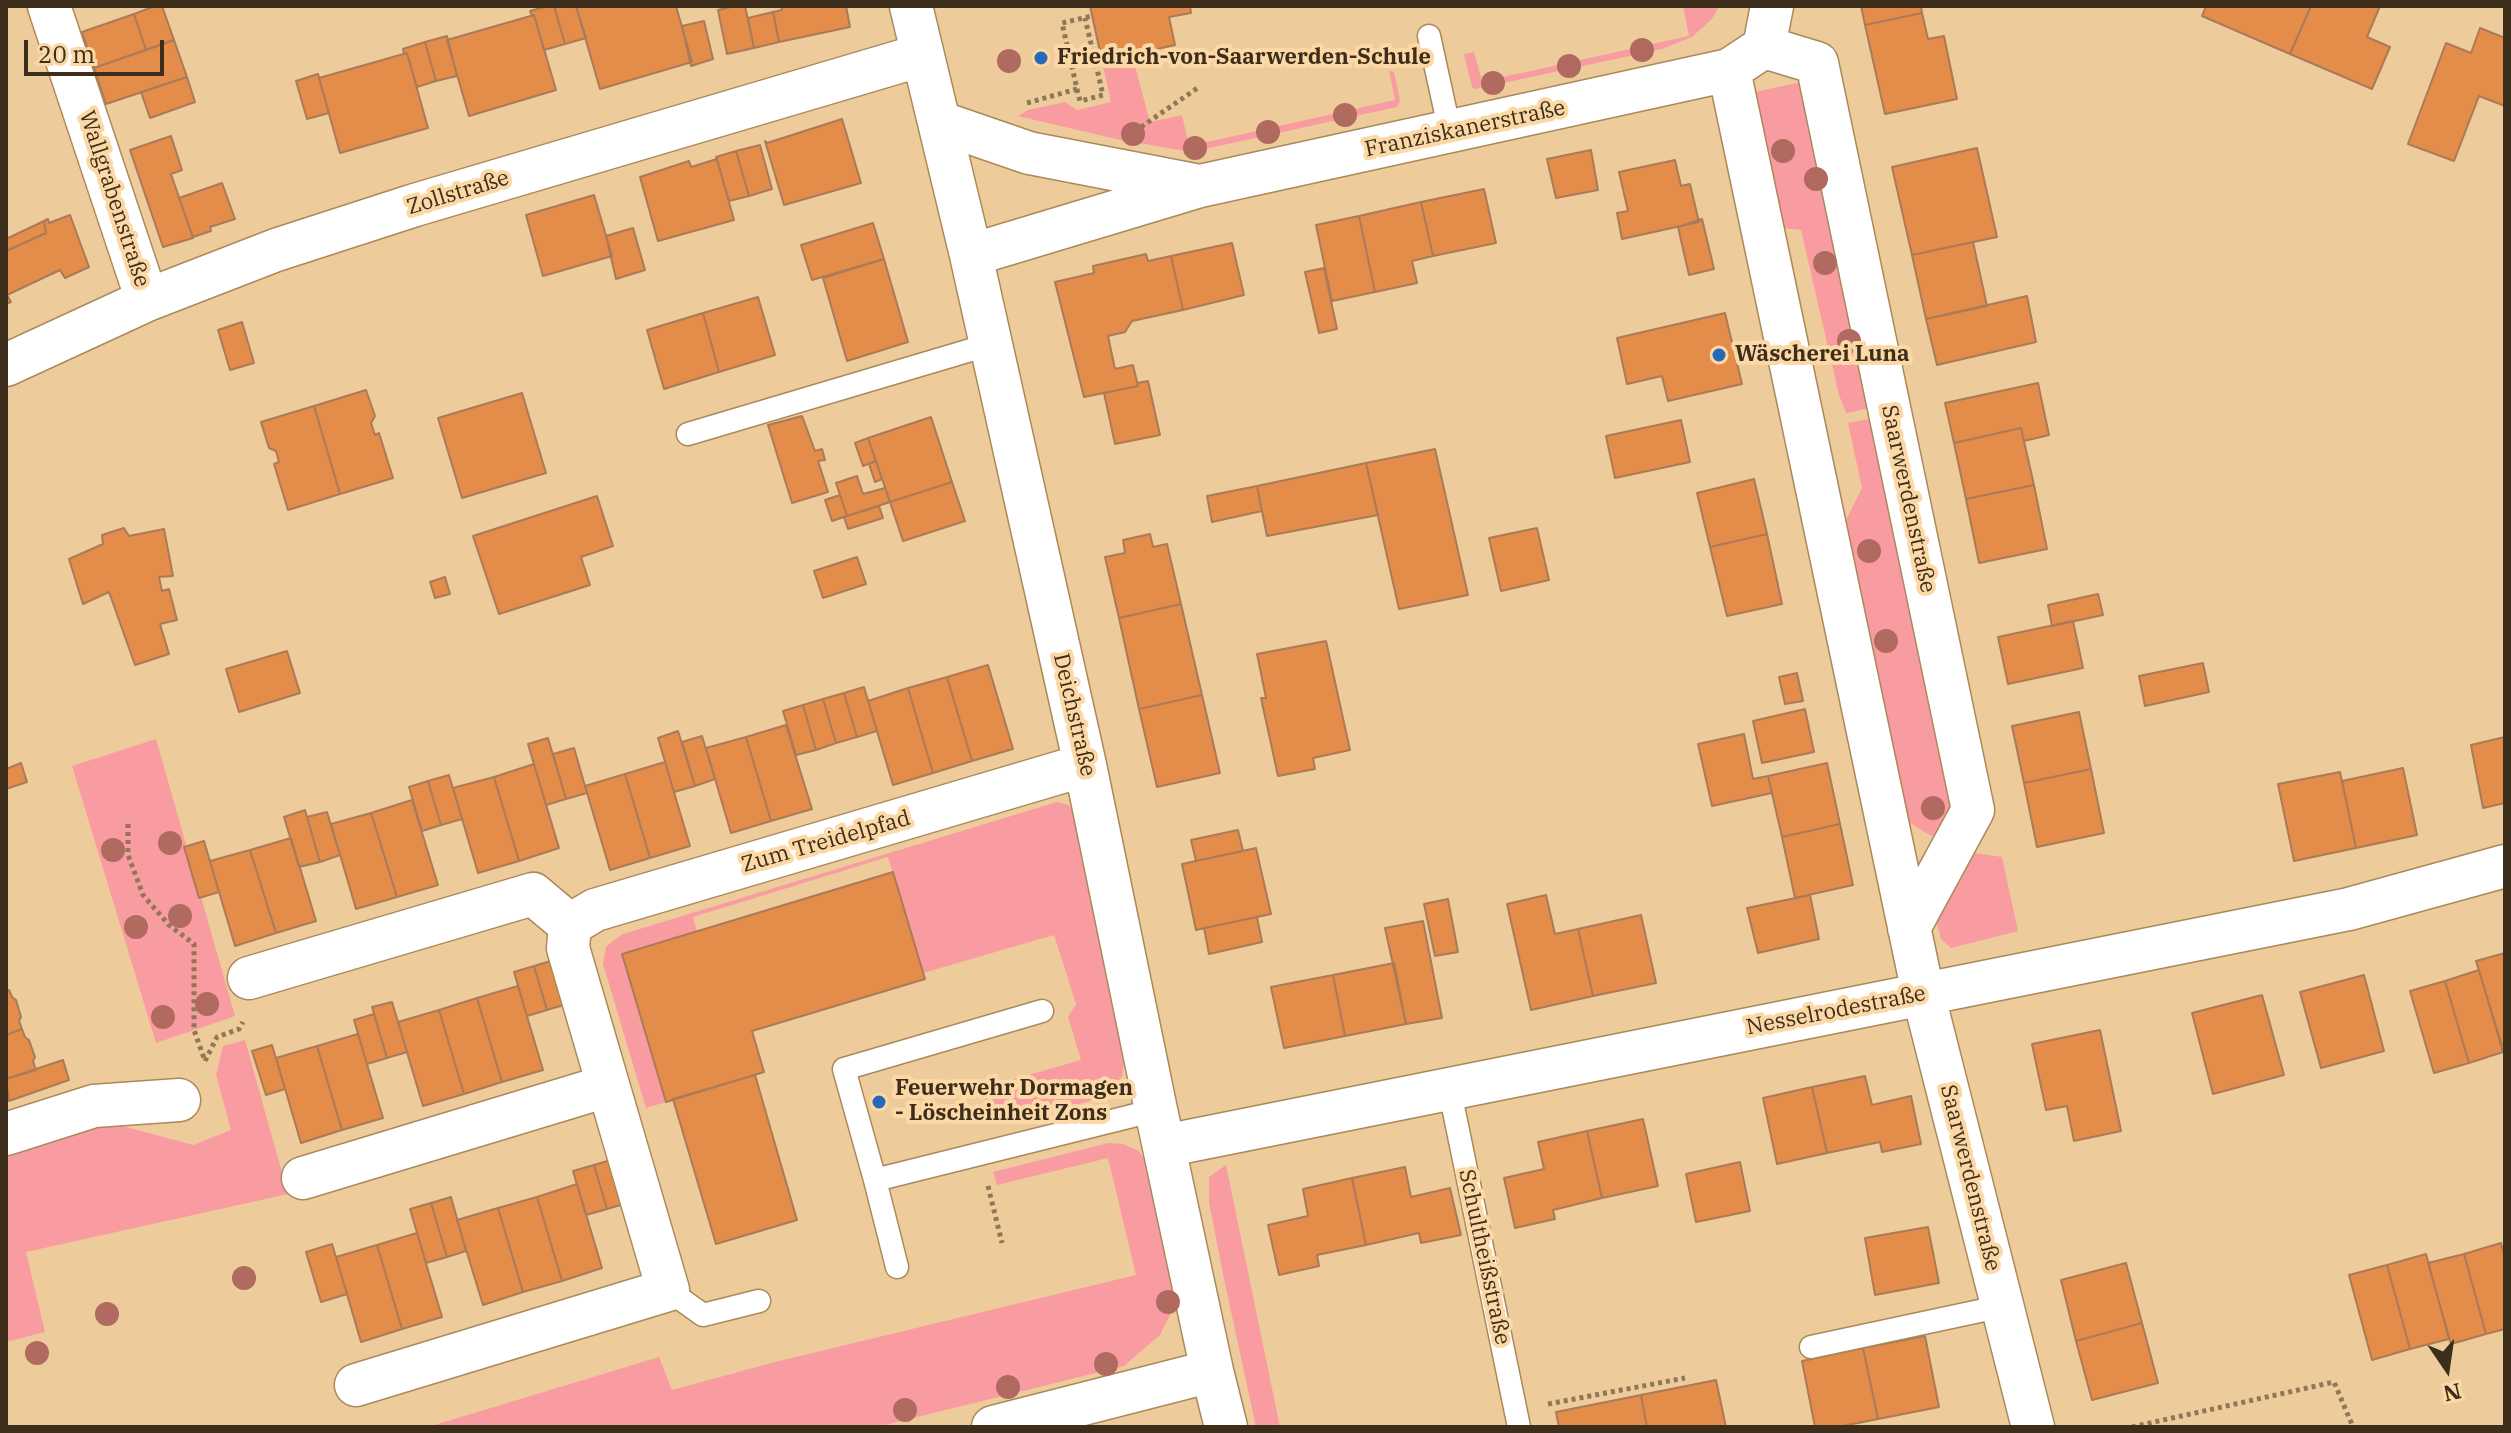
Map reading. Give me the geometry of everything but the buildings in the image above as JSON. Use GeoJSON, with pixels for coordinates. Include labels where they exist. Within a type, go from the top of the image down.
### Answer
{"type":"FeatureCollection","features":[{"type":"Feature","properties":{"kind":"street","name":"Wallgrabenstraße"},"geometry":{"type":"LineString","coordinates":[[49,6],[147,300]]}},
{"type":"Feature","properties":{"kind":"street","name":"Deichstraße"},"geometry":{"type":"LineString","coordinates":[[911,6],[971,255],[1085,765],[1226,1427]]}},
{"type":"Feature","properties":{"kind":"street"},"geometry":{"type":"LineString","coordinates":[[1729,70],[1764,47],[1772,6]]}},
{"type":"Feature","properties":{"kind":"street","name":"Saarwerdenstraße"},"geometry":{"type":"LineString","coordinates":[[1764,47],[1817,63],[1973,810],[1909,928]]}},
{"type":"Feature","properties":{"kind":"street","name":"Zollstraße"},"geometry":{"type":"LineString","coordinates":[[6,365],[147,300],[276,250],[415,205],[922,55]]}},
{"type":"Feature","properties":{"kind":"street","name":"Saarwerdenstraße"},"geometry":{"type":"LineString","coordinates":[[1729,70],[1923,993],[2033,1427]]}},
{"type":"Feature","properties":{"kind":"street","name":"Franziskanerstraße"},"geometry":{"type":"LineString","coordinates":[[971,255],[1200,186],[1729,70]]}},
{"type":"Feature","properties":{"kind":"street","name":"Franziskanerstraße"},"geometry":{"type":"LineString","coordinates":[[939,122],[1029,153],[1200,186]]}},
{"type":"Feature","properties":{"kind":"street","name":"Zum Treidelpfad"},"geometry":{"type":"LineString","coordinates":[[570,925],[595,910],[1085,765]]}},
{"type":"Feature","properties":{"kind":"street","name":"Nesselrodestraße"},"geometry":{"type":"LineString","coordinates":[[1160,1128],[1449,1087],[2349,909],[2505,866]]}},
{"type":"Feature","properties":{"kind":"street"},"geometry":{"type":"LineString","coordinates":[[249,978],[533,894],[570,925],[568,948],[668,1290],[356,1385]]}},
{"type":"Feature","properties":{"kind":"street"},"geometry":{"type":"LineString","coordinates":[[303,1178],[607,1086]]}},
{"type":"Feature","properties":{"kind":"street"},"geometry":{"type":"LineString","coordinates":[[6,1134],[94,1106],[179,1100]]}},
{"type":"Feature","properties":{"kind":"street"},"geometry":{"type":"LineString","coordinates":[[993,1427],[1212,1371]]}},
{"type":"Feature","properties":{"kind":"lane"},"geometry":{"type":"LineString","coordinates":[[1429,36],[1450,132]]}},
{"type":"Feature","properties":{"kind":"lane"},"geometry":{"type":"LineString","coordinates":[[688,434],[991,344]]}},
{"type":"Feature","properties":{"kind":"lane"},"geometry":{"type":"LineString","coordinates":[[897,1267],[844,1069],[1042,1011]]}},
{"type":"Feature","properties":{"kind":"lane","name":"Schultheißstraße"},"geometry":{"type":"LineString","coordinates":[[1449,1087],[1517,1419]]}},
{"type":"Feature","properties":{"kind":"lane"},"geometry":{"type":"LineString","coordinates":[[875,1180],[979,1154],[1160,1128]]}},
{"type":"Feature","properties":{"kind":"lane"},"geometry":{"type":"LineString","coordinates":[[668,1290],[703,1315],[759,1301]]}},
{"type":"Feature","properties":{"kind":"lane"},"geometry":{"type":"LineString","coordinates":[[1811,1347],[2003,1306]]}},
{"type":"Feature","properties":{"kind":"path"},"geometry":{"type":"LineString","coordinates":[[1089,17],[1103,95],[1080,101],[1077,89],[1062,23],[1089,17]]}},
{"type":"Feature","properties":{"kind":"path"},"geometry":{"type":"LineString","coordinates":[[991,141],[1003,112],[1077,89]]}},
{"type":"Feature","properties":{"kind":"path"},"geometry":{"type":"LineString","coordinates":[[128,824],[128,855],[143,895],[169,925],[194,944],[194,1030],[205,1061],[217,1037],[239,1029],[244,1022],[249,978]]}},
{"type":"Feature","properties":{"kind":"path"},"geometry":{"type":"LineString","coordinates":[[979,1154],[1002,1243]]}},
{"type":"Feature","properties":{"kind":"path"},"geometry":{"type":"LineString","coordinates":[[1517,1419],[1685,1378]]}},
{"type":"Feature","properties":{"kind":"path"},"geometry":{"type":"LineString","coordinates":[[2132,1427],[2334,1382],[2353,1427]]}},
{"type":"Feature","properties":{"kind":"shaded area"},"geometry":{"type":"Polygon","coordinates":[[[1683,6],[1719,6],[1712,19],[1692,37],[1662,49],[1475,89],[1472,87],[1464,54],[1474,52],[1482,81],[1517,74],[1689,36],[1683,6]]]}},
{"type":"Feature","properties":{"kind":"shaded area"},"geometry":{"type":"Polygon","coordinates":[[[1132,55],[1150,122],[1182,115],[1189,146],[1395,100],[1389,70],[1394,72],[1400,101],[1397,107],[1191,152],[1116,139],[1018,116],[1028,110],[1065,102],[1077,110],[1111,102],[1102,61],[1132,55]]]}},
{"type":"Feature","properties":{"kind":"shaded area"},"geometry":{"type":"Polygon","coordinates":[[[1807,81],[1876,407],[1846,413],[1839,395],[1801,230],[1783,228],[1754,92],[1807,81]]]}},
{"type":"Feature","properties":{"kind":"shaded area"},"geometry":{"type":"Polygon","coordinates":[[[1879,417],[1961,802],[1952,826],[1931,836],[1910,823],[1845,522],[1862,488],[1848,423],[1879,417]]]}},
{"type":"Feature","properties":{"kind":"shaded area"},"geometry":{"type":"Polygon","coordinates":[[[156,739],[235,1016],[156,1043],[72,766],[156,739]]]}},
{"type":"Feature","properties":{"kind":"shaded area"},"geometry":{"type":"Polygon","coordinates":[[[1057,802],[1069,805],[1075,814],[1125,1054],[1122,1076],[1110,1095],[1024,1120],[1006,1123],[994,1120],[987,1111],[985,1099],[989,1090],[997,1084],[1081,1060],[1068,1017],[1076,1004],[1054,935],[923,973],[888,857],[693,917],[697,931],[622,953],[666,1102],[646,1108],[603,964],[606,947],[614,940],[623,934],[1057,802]]]}},
{"type":"Feature","properties":{"kind":"shaded area"},"geometry":{"type":"Polygon","coordinates":[[[1968,852],[2002,857],[2018,931],[1951,948],[1941,939],[1934,913],[1968,852]]]}},
{"type":"Feature","properties":{"kind":"shaded area"},"geometry":{"type":"Polygon","coordinates":[[[245,1040],[288,1194],[26,1252],[45,1332],[6,1342],[6,1149],[93,1118],[193,1145],[231,1130],[216,1075],[223,1046],[245,1040]]]}},
{"type":"Feature","properties":{"kind":"shaded area"},"geometry":{"type":"Polygon","coordinates":[[[1108,1143],[1123,1144],[1139,1151],[1146,1162],[1177,1301],[1160,1335],[1124,1366],[877,1427],[428,1427],[659,1357],[672,1390],[1136,1275],[1108,1158],[997,1185],[993,1172],[1108,1143]]]}},
{"type":"Feature","properties":{"kind":"shaded area"},"geometry":{"type":"Polygon","coordinates":[[[1226,1165],[1280,1427],[1256,1427],[1224,1279],[1209,1202],[1209,1177],[1226,1165]]]}},
{"type":"Feature","properties":{"kind":"place","name":"Friedrich-von-Saarwerden-Schule"},"geometry":{"type":"Point","coordinates":[1041,58]}},
{"type":"Feature","properties":{"kind":"place","name":"Wäscherei Luna"},"geometry":{"type":"Point","coordinates":[1719,355]}},
{"type":"Feature","properties":{"kind":"place","name":"Feuerwehr Dormagen - Löscheinheit Zons"},"geometry":{"type":"Point","coordinates":[879,1102]}}]}
